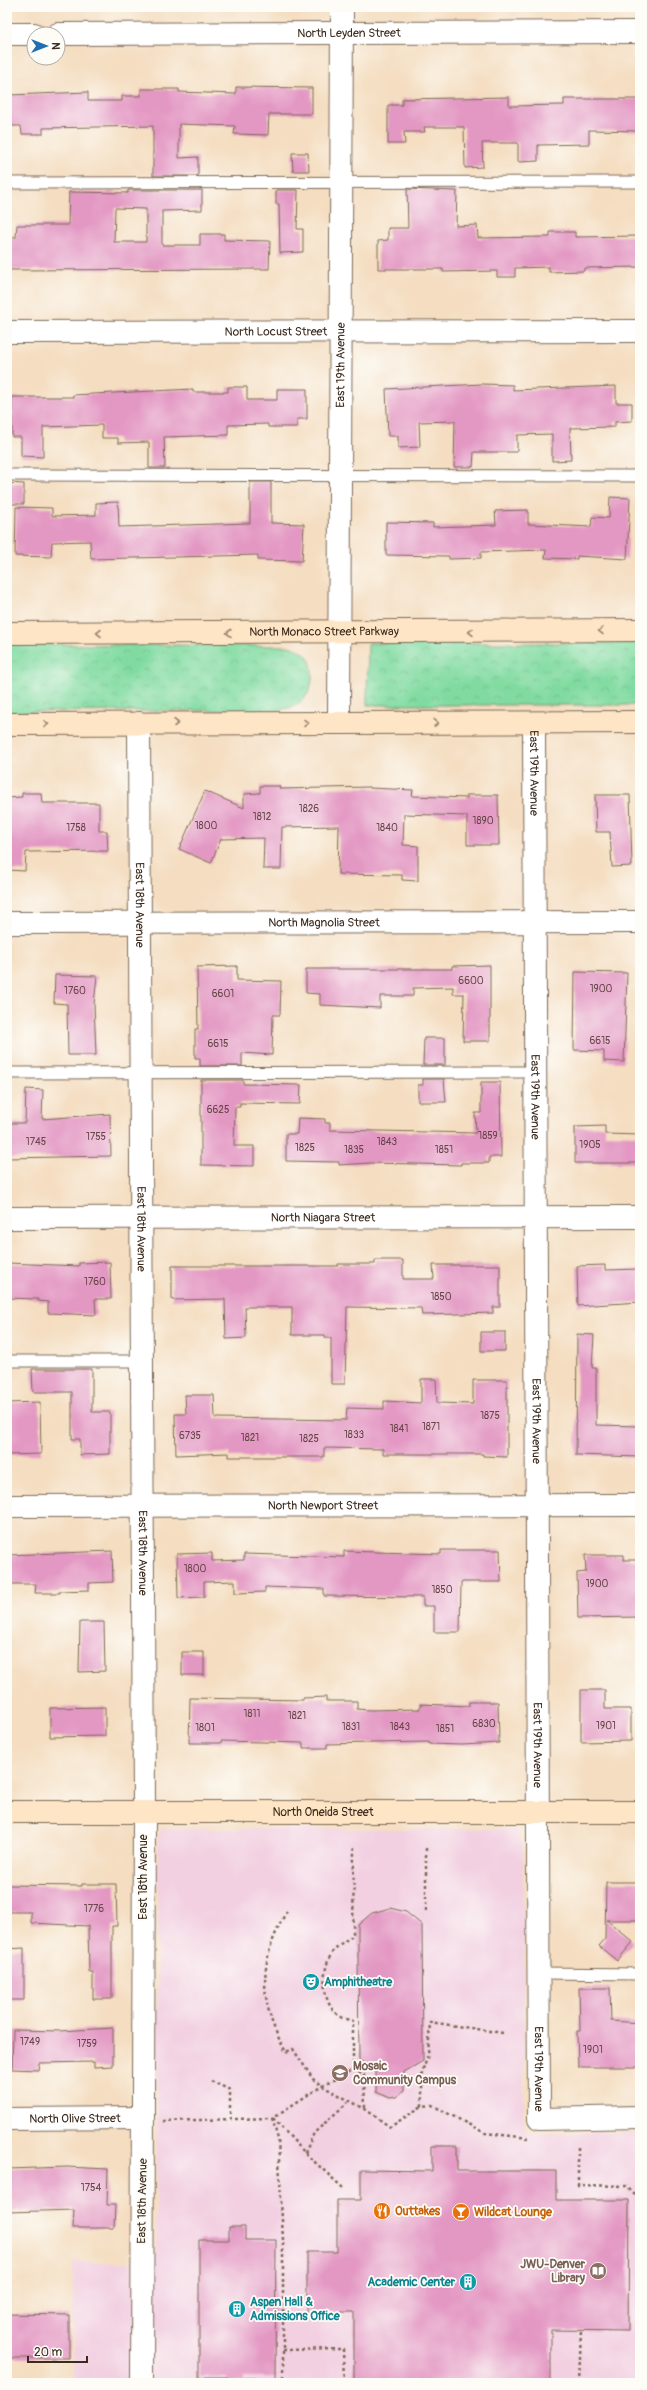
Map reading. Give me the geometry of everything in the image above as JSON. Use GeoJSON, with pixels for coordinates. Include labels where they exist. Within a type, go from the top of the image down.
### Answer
{"type":"FeatureCollection","features":[{"type":"Feature","properties":{"kind":"main road","name":"North Monaco Street Parkway"},"geometry":{"type":"LineString","coordinates":[[7,633],[340,633],[640,630]]}},
{"type":"Feature","properties":{"kind":"main road"},"geometry":{"type":"LineString","coordinates":[[7,724],[640,722]]}},
{"type":"Feature","properties":{"kind":"main road","name":"North Oneida Street"},"geometry":{"type":"LineString","coordinates":[[7,1812],[144,1810],[538,1810],[640,1812]]}},
{"type":"Feature","properties":{"kind":"street","name":"East 19th Avenue"},"geometry":{"type":"LineString","coordinates":[[340,723],[342,7]]}},
{"type":"Feature","properties":{"kind":"street","name":"North Leyden Street"},"geometry":{"type":"LineString","coordinates":[[66,34],[342,35],[640,32]]}},
{"type":"Feature","properties":{"kind":"street"},"geometry":{"type":"LineString","coordinates":[[7,34],[26,34]]}},
{"type":"Feature","properties":{"kind":"street","name":"North Locust Street"},"geometry":{"type":"LineString","coordinates":[[7,332],[640,331]]}},
{"type":"Feature","properties":{"kind":"street","name":"East 18th Avenue"},"geometry":{"type":"LineString","coordinates":[[139,723],[141,1507],[144,1810],[151,2120],[142,2383]]}},
{"type":"Feature","properties":{"kind":"street","name":"East 19th Avenue"},"geometry":{"type":"LineString","coordinates":[[534,723],[535,1506],[539,2119],[640,2117]]}},
{"type":"Feature","properties":{"kind":"street","name":"North Magnolia Street"},"geometry":{"type":"LineString","coordinates":[[7,923],[640,922]]}},
{"type":"Feature","properties":{"kind":"street","name":"North Niagara Street"},"geometry":{"type":"LineString","coordinates":[[7,1218],[640,1217]]}},
{"type":"Feature","properties":{"kind":"street","name":"North Newport Street"},"geometry":{"type":"LineString","coordinates":[[7,1506],[141,1507],[640,1505]]}},
{"type":"Feature","properties":{"kind":"street","name":"North Olive Street"},"geometry":{"type":"LineString","coordinates":[[7,2120],[151,2120]]}},
{"type":"Feature","properties":{"kind":"lane"},"geometry":{"type":"LineString","coordinates":[[7,183],[640,182]]}},
{"type":"Feature","properties":{"kind":"lane"},"geometry":{"type":"LineString","coordinates":[[7,475],[640,476]]}},
{"type":"Feature","properties":{"kind":"lane"},"geometry":{"type":"LineString","coordinates":[[7,1073],[535,1072]]}},
{"type":"Feature","properties":{"kind":"lane"},"geometry":{"type":"LineString","coordinates":[[7,1361],[141,1361]]}},
{"type":"Feature","properties":{"kind":"lane"},"geometry":{"type":"LineString","coordinates":[[539,1973],[640,1974]]}},
{"type":"Feature","properties":{"kind":"path"},"geometry":{"type":"LineString","coordinates":[[353,2070],[353,2021],[339,2016],[331,2007],[327,1997],[324,1974],[332,1953],[338,1945],[353,1936],[354,1848]]}},
{"type":"Feature","properties":{"kind":"path"},"geometry":{"type":"LineString","coordinates":[[426,1848],[426,1913]]}},
{"type":"Feature","properties":{"kind":"path"},"geometry":{"type":"LineString","coordinates":[[287,1911],[274,1937],[268,1955],[266,1971],[267,2006],[271,2022],[286,2052],[293,2049],[313,2079],[348,2102],[365,2109],[390,2127],[422,2106],[432,2105],[485,2133],[530,2138]]}},
{"type":"Feature","properties":{"kind":"path"},"geometry":{"type":"LineString","coordinates":[[422,2106],[422,2073],[428,2055],[430,2022],[503,2033]]}},
{"type":"Feature","properties":{"kind":"path"},"geometry":{"type":"LineString","coordinates":[[151,2120],[272,2118],[322,2086],[353,2070]]}},
{"type":"Feature","properties":{"kind":"path"},"geometry":{"type":"LineString","coordinates":[[353,2070],[364,2075],[365,2109]]}},
{"type":"Feature","properties":{"kind":"path"},"geometry":{"type":"LineString","coordinates":[[211,2081],[230,2090],[230,2119]]}},
{"type":"Feature","properties":{"kind":"path"},"geometry":{"type":"LineString","coordinates":[[305,2153],[314,2133],[348,2102]]}},
{"type":"Feature","properties":{"kind":"path"},"geometry":{"type":"LineString","coordinates":[[272,2118],[305,2153],[343,2188]]}},
{"type":"Feature","properties":{"kind":"path"},"geometry":{"type":"LineString","coordinates":[[272,2118],[278,2139],[278,2179],[283,2240],[283,2383]]}},
{"type":"Feature","properties":{"kind":"path"},"geometry":{"type":"LineString","coordinates":[[578,2147],[578,2185],[626,2186],[640,2200]]}},
{"type":"Feature","properties":{"kind":"path"},"geometry":{"type":"LineString","coordinates":[[579,2383],[581,2330]]}},
{"type":"Feature","properties":{"kind":"path"},"geometry":{"type":"LineString","coordinates":[[283,2350],[343,2349],[344,2383]]}},
{"type":"Feature","properties":{"kind":"shaded area","name":"Mosaic Community Campus"},"geometry":{"type":"Polygon","coordinates":[[[163,1829],[516,1829],[523,1844],[524,2127],[528,2132],[640,2133],[640,2383],[73,2383],[73,2262],[156,2263],[158,1835],[163,1829]]]}},
{"type":"Feature","properties":{"kind":"green space"},"geometry":{"type":"Polygon","coordinates":[[[368,643],[640,643],[640,705],[367,705],[368,643]]]}},
{"type":"Feature","properties":{"kind":"green space"},"geometry":{"type":"Polygon","coordinates":[[[7,644],[288,646],[301,651],[308,658],[311,667],[312,681],[308,694],[304,698],[294,706],[281,710],[7,712],[7,644]]]}},
{"type":"Feature","properties":{"kind":"building"},"geometry":{"type":"Polygon","coordinates":[[[236,87],[312,88],[312,114],[269,114],[268,135],[234,134],[235,126],[179,124],[179,158],[198,157],[198,176],[153,176],[153,126],[43,128],[43,134],[22,134],[21,126],[10,126],[9,95],[88,92],[88,101],[122,101],[122,96],[141,96],[141,89],[179,89],[179,92],[236,94],[236,87]]]}},
{"type":"Feature","properties":{"kind":"building"},"geometry":{"type":"Polygon","coordinates":[[[509,97],[509,106],[564,105],[564,99],[640,99],[640,131],[589,130],[589,144],[538,145],[538,161],[518,162],[518,143],[482,143],[483,167],[465,168],[464,127],[424,127],[425,132],[404,132],[405,144],[388,144],[388,105],[402,105],[402,99],[509,97]]]}},
{"type":"Feature","properties":{"kind":"building"},"geometry":{"type":"Polygon","coordinates":[[[292,153],[308,153],[309,171],[293,171],[292,153]]]}},
{"type":"Feature","properties":{"kind":"building"},"geometry":{"type":"Polygon","coordinates":[[[407,189],[457,191],[456,226],[477,225],[478,238],[550,237],[550,232],[575,232],[575,237],[640,236],[640,267],[584,268],[584,271],[549,272],[549,267],[515,268],[515,277],[497,277],[497,271],[443,272],[443,269],[378,269],[378,241],[388,240],[388,228],[408,228],[407,189]]]}},
{"type":"Feature","properties":{"kind":"building"},"geometry":{"type":"Polygon","coordinates":[[[128,190],[202,190],[202,210],[162,211],[162,245],[200,245],[200,234],[224,234],[224,240],[270,241],[269,269],[8,270],[9,237],[16,237],[17,225],[68,225],[69,192],[128,193],[128,190]],[[115,208],[114,242],[146,242],[146,209],[115,208]]]}},
{"type":"Feature","properties":{"kind":"building"},"geometry":{"type":"Polygon","coordinates":[[[276,190],[298,190],[297,229],[303,229],[303,252],[280,253],[279,204],[276,204],[276,190]]]}},
{"type":"Feature","properties":{"kind":"building"},"geometry":{"type":"Polygon","coordinates":[[[482,384],[513,385],[513,390],[616,386],[616,403],[632,403],[632,421],[615,422],[615,427],[570,428],[571,460],[552,461],[552,434],[517,435],[517,452],[474,452],[473,467],[454,467],[455,421],[419,422],[420,447],[398,448],[398,436],[388,436],[386,389],[482,384]]]}},
{"type":"Feature","properties":{"kind":"building"},"geometry":{"type":"Polygon","coordinates":[[[228,387],[247,387],[247,400],[277,400],[277,389],[307,389],[307,419],[297,419],[297,427],[268,427],[268,424],[228,425],[228,435],[164,437],[165,468],[149,468],[149,442],[118,443],[118,438],[102,438],[102,425],[43,427],[43,457],[21,456],[21,437],[12,437],[12,397],[73,397],[73,395],[193,389],[193,392],[228,392],[228,387]]]}},
{"type":"Feature","properties":{"kind":"building"},"geometry":{"type":"Polygon","coordinates":[[[250,482],[271,482],[271,523],[304,524],[302,561],[258,560],[258,555],[91,559],[90,541],[52,542],[51,557],[15,556],[16,507],[52,508],[52,516],[96,515],[96,503],[118,502],[119,527],[250,523],[250,482]]]}},
{"type":"Feature","properties":{"kind":"building"},"geometry":{"type":"Polygon","coordinates":[[[7,483],[24,484],[24,504],[7,504],[7,483]]]}},
{"type":"Feature","properties":{"kind":"building"},"geometry":{"type":"Polygon","coordinates":[[[610,497],[630,498],[627,559],[577,556],[577,559],[545,558],[546,550],[481,552],[481,558],[449,559],[449,556],[386,555],[386,522],[433,523],[433,527],[496,525],[495,511],[528,510],[528,524],[591,527],[592,517],[609,518],[610,497]]]}},
{"type":"Feature","properties":{"kind":"building"},"geometry":{"type":"Polygon","coordinates":[[[260,786],[279,786],[280,789],[370,787],[413,790],[412,796],[467,798],[467,795],[498,795],[499,845],[467,845],[467,816],[404,814],[403,845],[418,846],[418,881],[402,880],[402,875],[338,874],[339,826],[282,827],[281,869],[263,869],[264,838],[221,839],[211,863],[179,849],[205,791],[244,808],[244,794],[260,793],[260,786]]]}},
{"type":"Feature","properties":{"kind":"building"},"geometry":{"type":"Polygon","coordinates":[[[22,793],[41,793],[42,803],[99,803],[99,831],[107,831],[108,851],[26,852],[25,871],[7,870],[7,798],[22,797],[22,793]]]}},
{"type":"Feature","properties":{"kind":"building"},"geometry":{"type":"Polygon","coordinates":[[[595,795],[630,795],[632,866],[612,867],[610,832],[596,832],[595,795]]]}},
{"type":"Feature","properties":{"kind":"building"},"geometry":{"type":"Polygon","coordinates":[[[490,965],[490,1041],[463,1041],[464,994],[453,994],[453,987],[413,988],[413,996],[380,996],[380,1008],[320,1005],[320,994],[306,993],[306,969],[452,969],[452,966],[490,965]]]}},
{"type":"Feature","properties":{"kind":"building"},"geometry":{"type":"Polygon","coordinates":[[[237,966],[237,980],[281,981],[280,1015],[273,1015],[272,1055],[242,1053],[242,1066],[200,1066],[200,1058],[195,1058],[195,1029],[198,1029],[197,967],[237,966]]]}},
{"type":"Feature","properties":{"kind":"building"},"geometry":{"type":"Polygon","coordinates":[[[575,972],[627,973],[624,1062],[604,1061],[604,1051],[574,1050],[575,972]]]}},
{"type":"Feature","properties":{"kind":"building"},"geometry":{"type":"Polygon","coordinates":[[[55,975],[97,976],[94,1004],[96,1055],[68,1055],[67,1004],[54,1003],[55,975]]]}},
{"type":"Feature","properties":{"kind":"building"},"geometry":{"type":"Polygon","coordinates":[[[424,1038],[445,1038],[445,1065],[423,1065],[424,1038]]]}},
{"type":"Feature","properties":{"kind":"building"},"geometry":{"type":"Polygon","coordinates":[[[423,1079],[444,1079],[446,1102],[418,1102],[418,1085],[423,1085],[423,1079]]]}},
{"type":"Feature","properties":{"kind":"building"},"geometry":{"type":"Polygon","coordinates":[[[201,1080],[243,1080],[243,1084],[301,1085],[300,1104],[240,1103],[240,1107],[235,1107],[234,1146],[254,1146],[254,1166],[201,1165],[201,1080]]]}},
{"type":"Feature","properties":{"kind":"building"},"geometry":{"type":"Polygon","coordinates":[[[481,1082],[500,1082],[501,1157],[489,1157],[489,1163],[461,1163],[461,1165],[370,1163],[339,1165],[339,1162],[286,1161],[286,1134],[297,1134],[298,1118],[325,1119],[325,1123],[330,1123],[330,1130],[476,1133],[475,1113],[481,1113],[481,1082]]]}},
{"type":"Feature","properties":{"kind":"building"},"geometry":{"type":"Polygon","coordinates":[[[26,1089],[43,1090],[42,1119],[110,1114],[111,1156],[7,1158],[7,1123],[25,1123],[26,1089]]]}},
{"type":"Feature","properties":{"kind":"building"},"geometry":{"type":"Polygon","coordinates":[[[605,1126],[605,1134],[640,1135],[640,1163],[575,1163],[575,1127],[605,1126]]]}},
{"type":"Feature","properties":{"kind":"building"},"geometry":{"type":"Polygon","coordinates":[[[375,1260],[403,1260],[403,1279],[434,1279],[433,1265],[500,1265],[500,1307],[493,1307],[493,1313],[422,1315],[421,1308],[347,1307],[345,1384],[331,1384],[331,1338],[325,1338],[325,1335],[292,1335],[292,1307],[245,1307],[246,1338],[226,1339],[225,1299],[172,1300],[172,1266],[338,1266],[338,1264],[375,1264],[375,1260]]]}},
{"type":"Feature","properties":{"kind":"building"},"geometry":{"type":"Polygon","coordinates":[[[110,1262],[111,1299],[95,1299],[96,1315],[48,1313],[48,1302],[38,1301],[38,1299],[7,1298],[7,1263],[79,1266],[79,1263],[110,1262]]]}},
{"type":"Feature","properties":{"kind":"building"},"geometry":{"type":"Polygon","coordinates":[[[605,1265],[605,1270],[640,1269],[640,1302],[578,1306],[577,1266],[605,1265]]]}},
{"type":"Feature","properties":{"kind":"building"},"geometry":{"type":"Polygon","coordinates":[[[481,1332],[505,1332],[505,1351],[481,1351],[481,1332]]]}},
{"type":"Feature","properties":{"kind":"building"},"geometry":{"type":"Polygon","coordinates":[[[577,1334],[594,1335],[592,1368],[596,1368],[596,1425],[640,1426],[640,1457],[576,1455],[577,1334]]]}},
{"type":"Feature","properties":{"kind":"building"},"geometry":{"type":"Polygon","coordinates":[[[32,1369],[92,1369],[92,1412],[110,1412],[110,1454],[80,1455],[80,1439],[72,1439],[72,1392],[33,1392],[32,1369]]]}},
{"type":"Feature","properties":{"kind":"building"},"geometry":{"type":"Polygon","coordinates":[[[421,1379],[436,1379],[437,1403],[473,1404],[473,1380],[507,1380],[507,1457],[483,1456],[483,1454],[383,1454],[383,1449],[324,1448],[324,1457],[229,1457],[229,1453],[176,1455],[175,1414],[186,1414],[185,1395],[214,1395],[215,1418],[346,1420],[347,1408],[384,1409],[384,1401],[421,1403],[421,1379]]]}},
{"type":"Feature","properties":{"kind":"building"},"geometry":{"type":"Polygon","coordinates":[[[40,1402],[41,1454],[7,1455],[7,1403],[40,1402]]]}},
{"type":"Feature","properties":{"kind":"building"},"geometry":{"type":"Polygon","coordinates":[[[441,1550],[500,1550],[501,1582],[461,1582],[460,1632],[434,1632],[434,1606],[423,1606],[423,1597],[324,1596],[324,1589],[265,1587],[265,1592],[235,1593],[235,1581],[204,1582],[204,1597],[178,1598],[177,1554],[212,1553],[212,1561],[244,1560],[244,1554],[344,1557],[344,1551],[441,1554],[441,1550]]]}},
{"type":"Feature","properties":{"kind":"building"},"geometry":{"type":"Polygon","coordinates":[[[112,1551],[113,1582],[89,1583],[89,1590],[60,1591],[60,1593],[35,1593],[36,1584],[7,1584],[7,1555],[112,1551]]]}},
{"type":"Feature","properties":{"kind":"building"},"geometry":{"type":"Polygon","coordinates":[[[585,1555],[624,1555],[624,1560],[640,1560],[640,1617],[578,1618],[577,1573],[586,1572],[585,1555]]]}},
{"type":"Feature","properties":{"kind":"building"},"geometry":{"type":"Polygon","coordinates":[[[80,1622],[104,1622],[105,1671],[79,1672],[80,1622]]]}},
{"type":"Feature","properties":{"kind":"building"},"geometry":{"type":"Polygon","coordinates":[[[182,1652],[204,1652],[204,1675],[182,1675],[182,1652]]]}},
{"type":"Feature","properties":{"kind":"building"},"geometry":{"type":"Polygon","coordinates":[[[581,1690],[605,1690],[605,1709],[631,1709],[631,1741],[581,1742],[581,1690]]]}},
{"type":"Feature","properties":{"kind":"building"},"geometry":{"type":"Polygon","coordinates":[[[326,1697],[326,1701],[357,1701],[357,1709],[370,1710],[420,1709],[420,1704],[469,1706],[469,1702],[498,1702],[499,1743],[462,1745],[429,1744],[429,1742],[327,1744],[327,1748],[303,1748],[303,1743],[221,1741],[221,1743],[189,1743],[190,1698],[303,1700],[303,1698],[326,1697]]]}},
{"type":"Feature","properties":{"kind":"building"},"geometry":{"type":"Polygon","coordinates":[[[105,1707],[105,1736],[50,1737],[50,1708],[105,1707]]]}},
{"type":"Feature","properties":{"kind":"building"},"geometry":{"type":"Polygon","coordinates":[[[606,1882],[640,1882],[640,1920],[607,1920],[633,1942],[617,1961],[599,1946],[605,1939],[606,1882]]]}},
{"type":"Feature","properties":{"kind":"building"},"geometry":{"type":"Polygon","coordinates":[[[82,1884],[116,1884],[117,1926],[112,1926],[112,1999],[93,1999],[93,1972],[89,1972],[88,1926],[31,1923],[31,1912],[7,1912],[7,1885],[82,1886],[82,1884]]]}},
{"type":"Feature","properties":{"kind":"building"},"geometry":{"type":"Polygon","coordinates":[[[390,1908],[406,1912],[422,1925],[423,2061],[404,2072],[404,2091],[396,2097],[390,2098],[376,2092],[376,2070],[359,2060],[358,1925],[372,1913],[390,1908]]]}},
{"type":"Feature","properties":{"kind":"building"},"geometry":{"type":"Polygon","coordinates":[[[24,1948],[24,2000],[7,2000],[7,1949],[24,1948]]]}},
{"type":"Feature","properties":{"kind":"building"},"geometry":{"type":"Polygon","coordinates":[[[579,1988],[610,1988],[611,2021],[640,2023],[640,2067],[578,2067],[577,2031],[580,2031],[579,1988]]]}},
{"type":"Feature","properties":{"kind":"building"},"geometry":{"type":"Polygon","coordinates":[[[113,2028],[113,2066],[94,2067],[94,2062],[39,2063],[38,2070],[12,2069],[13,2030],[60,2031],[113,2028]]]}},
{"type":"Feature","properties":{"kind":"building","name":"Academic Center"},"geometry":{"type":"Polygon","coordinates":[[[432,2146],[457,2146],[457,2171],[556,2171],[556,2200],[629,2200],[628,2331],[551,2330],[551,2383],[354,2383],[354,2312],[307,2312],[307,2252],[337,2252],[337,2200],[361,2200],[361,2170],[432,2171],[432,2146]]]}},
{"type":"Feature","properties":{"kind":"building"},"geometry":{"type":"Polygon","coordinates":[[[67,2167],[108,2169],[107,2205],[115,2205],[114,2228],[73,2228],[74,2210],[7,2212],[7,2169],[67,2167]]]}},
{"type":"Feature","properties":{"kind":"building","name":"Aspen Hall & Admissions Office"},"geometry":{"type":"Polygon","coordinates":[[[229,2227],[245,2227],[245,2240],[276,2240],[275,2378],[244,2378],[244,2383],[227,2383],[227,2377],[199,2377],[199,2240],[229,2240],[229,2227]]]}},
{"type":"Feature","properties":{"kind":"building"},"geometry":{"type":"Polygon","coordinates":[[[7,2314],[69,2315],[69,2358],[7,2358],[7,2314]]]}},
{"type":"Feature","properties":{"kind":"place","name":"Amphitheatre"},"geometry":{"type":"Point","coordinates":[311,1982]}},
{"type":"Feature","properties":{"kind":"place","name":"Mosaic Community Campus"},"geometry":{"type":"Point","coordinates":[340,2073]}},
{"type":"Feature","properties":{"kind":"place","name":"Outtakes"},"geometry":{"type":"Point","coordinates":[382,2211]}},
{"type":"Feature","properties":{"kind":"place","name":"Wildcat Lounge"},"geometry":{"type":"Point","coordinates":[461,2212]}},
{"type":"Feature","properties":{"kind":"place","name":"JWU-Denver Library"},"geometry":{"type":"Point","coordinates":[598,2271]}},
{"type":"Feature","properties":{"kind":"place","name":"Academic Center"},"geometry":{"type":"Point","coordinates":[468,2282]}},
{"type":"Feature","properties":{"kind":"place","name":"Aspen Hall & Admissions Office"},"geometry":{"type":"Point","coordinates":[237,2309]}}]}
